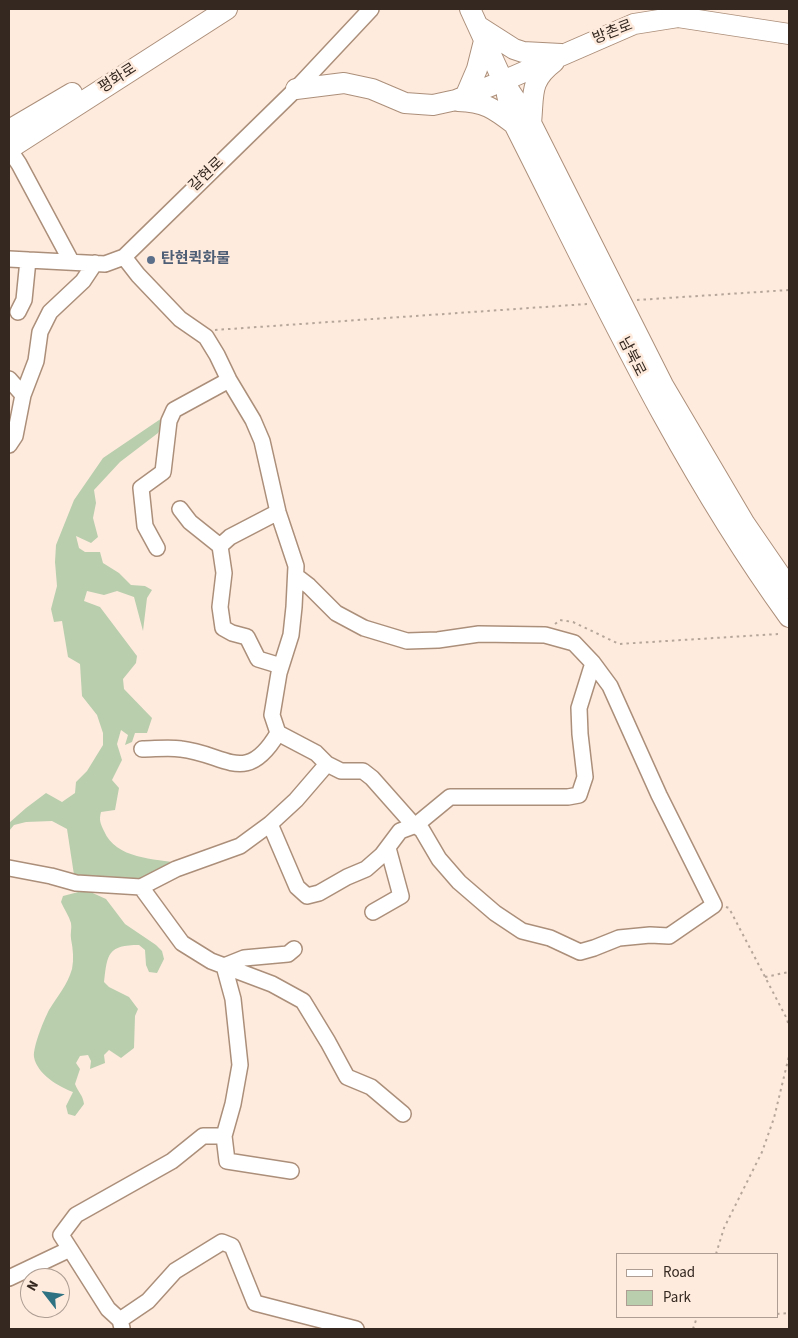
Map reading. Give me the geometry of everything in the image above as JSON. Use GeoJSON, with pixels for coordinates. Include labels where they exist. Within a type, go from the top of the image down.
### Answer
{"type":"FeatureCollection","features":[{"type":"Feature","properties":{"kind":"main road","name":"평화로"},"geometry":{"type":"LineString","coordinates":[[9,130],[62,99],[201,9]]}},
{"type":"Feature","properties":{"kind":"main road","name":"평화로"},"geometry":{"type":"LineString","coordinates":[[9,149],[227,9]]}},
{"type":"Feature","properties":{"kind":"main road","name":"방촌로"},"geometry":{"type":"LineString","coordinates":[[460,99],[634,24],[678,17],[789,34]]}},
{"type":"Feature","properties":{"kind":"main road"},"geometry":{"type":"LineString","coordinates":[[460,99],[477,69],[477,25]]}},
{"type":"Feature","properties":{"kind":"main road"},"geometry":{"type":"LineString","coordinates":[[477,25],[514,49],[523,52],[563,54]]}},
{"type":"Feature","properties":{"kind":"main road","name":"남북로"},"geometry":{"type":"LineString","coordinates":[[477,25],[644,383],[715,507],[789,617]]}},
{"type":"Feature","properties":{"kind":"main road"},"geometry":{"type":"LineString","coordinates":[[296,89],[344,83],[372,89],[405,103],[433,105],[460,99],[492,108],[523,123],[535,84],[542,71],[563,54]]}},
{"type":"Feature","properties":{"kind":"main road","name":"남북로"},"geometry":{"type":"LineString","coordinates":[[523,123],[663,384],[745,524],[789,588]]}},
{"type":"Feature","properties":{"kind":"street","name":"갈현로"},"geometry":{"type":"LineString","coordinates":[[9,259],[106,264],[124,257],[296,89],[371,9]]}},
{"type":"Feature","properties":{"kind":"street"},"geometry":{"type":"LineString","coordinates":[[9,149],[19,164],[70,261]]}},
{"type":"Feature","properties":{"kind":"street"},"geometry":{"type":"LineString","coordinates":[[124,257],[138,275],[180,319],[206,337],[252,420],[262,442],[278,512],[296,566],[291,635],[282,666],[272,715],[278,733],[316,753],[327,764],[341,771],[363,771],[422,830],[439,858],[459,882],[495,913],[522,931],[550,938],[580,952],[619,938],[650,935],[669,936],[714,905],[659,795],[610,686],[593,663],[574,643],[545,635],[479,634],[438,640],[408,641],[364,628],[336,613],[296,576]]}},
{"type":"Feature","properties":{"kind":"street"},"geometry":{"type":"LineString","coordinates":[[18,312],[24,300],[28,260]]}},
{"type":"Feature","properties":{"kind":"street"},"geometry":{"type":"LineString","coordinates":[[9,446],[15,436],[23,395],[36,361],[40,332],[50,312],[83,281],[95,263]]}},
{"type":"Feature","properties":{"kind":"street"},"geometry":{"type":"LineString","coordinates":[[9,379],[23,395]]}},
{"type":"Feature","properties":{"kind":"street"},"geometry":{"type":"LineString","coordinates":[[157,548],[145,526],[140,488],[163,472],[169,420],[174,410],[229,380]]}},
{"type":"Feature","properties":{"kind":"street"},"geometry":{"type":"LineString","coordinates":[[180,509],[190,522],[220,546],[224,573],[220,608],[223,628],[232,634],[247,637],[258,659],[282,666]]}},
{"type":"Feature","properties":{"kind":"street"},"geometry":{"type":"LineString","coordinates":[[220,546],[230,537],[278,512]]}},
{"type":"Feature","properties":{"kind":"street"},"geometry":{"type":"LineString","coordinates":[[270,824],[297,887],[307,896],[319,893],[347,876],[366,869],[382,856],[400,831],[416,826],[450,797],[568,797],[580,794],[585,777],[578,708],[593,663]]}},
{"type":"Feature","properties":{"kind":"street"},"geometry":{"type":"LineString","coordinates":[[142,749],[182,749],[232,763],[245,764],[261,756],[278,733]]}},
{"type":"Feature","properties":{"kind":"street"},"geometry":{"type":"LineString","coordinates":[[9,868],[76,883],[141,887],[176,869],[240,846],[270,824],[296,800],[327,764]]}},
{"type":"Feature","properties":{"kind":"street"},"geometry":{"type":"LineString","coordinates":[[373,912],[401,896],[388,848]]}},
{"type":"Feature","properties":{"kind":"street"},"geometry":{"type":"LineString","coordinates":[[141,887],[182,943],[211,961],[272,984],[303,1001],[347,1077],[371,1087],[403,1114]]}},
{"type":"Feature","properties":{"kind":"street"},"geometry":{"type":"LineString","coordinates":[[224,966],[244,958],[288,954],[294,948]]}},
{"type":"Feature","properties":{"kind":"street"},"geometry":{"type":"LineString","coordinates":[[224,966],[233,999],[240,1065],[233,1104],[224,1136],[227,1161],[292,1171]]}},
{"type":"Feature","properties":{"kind":"street"},"geometry":{"type":"LineString","coordinates":[[224,1136],[203,1136],[172,1161],[76,1216],[60,1234],[108,1309],[122,1324],[148,1301],[175,1271],[222,1242],[232,1246],[255,1303],[356,1329]]}},
{"type":"Feature","properties":{"kind":"street"},"geometry":{"type":"LineString","coordinates":[[9,1278],[70,1249]]}},
{"type":"Feature","properties":{"kind":"path"},"geometry":{"type":"LineString","coordinates":[[640,299],[789,290]]}},
{"type":"Feature","properties":{"kind":"path"},"geometry":{"type":"LineString","coordinates":[[197,331],[590,304]]}},
{"type":"Feature","properties":{"kind":"path"},"geometry":{"type":"LineString","coordinates":[[545,635],[560,620],[573,622],[619,644],[778,634]]}},
{"type":"Feature","properties":{"kind":"path"},"geometry":{"type":"LineString","coordinates":[[714,905],[729,908],[787,1019],[789,1028]]}},
{"type":"Feature","properties":{"kind":"path"},"geometry":{"type":"LineString","coordinates":[[765,977],[789,972]]}},
{"type":"Feature","properties":{"kind":"path"},"geometry":{"type":"LineString","coordinates":[[716,1253],[724,1228],[762,1152],[774,1118],[789,1056]]}},
{"type":"Feature","properties":{"kind":"green space"},"geometry":{"type":"Polygon","coordinates":[[[162,418],[163,425],[158,433],[120,462],[94,490],[96,503],[93,518],[98,537],[91,543],[76,536],[79,548],[85,552],[100,552],[103,563],[119,573],[131,585],[145,586],[152,590],[147,598],[143,631],[134,597],[117,591],[104,595],[87,591],[84,601],[100,607],[137,656],[136,663],[123,679],[124,689],[152,718],[147,733],[135,733],[132,742],[125,745],[128,735],[121,730],[117,744],[122,760],[112,780],[119,788],[115,810],[101,812],[101,824],[110,840],[117,847],[127,852],[137,856],[181,863],[138,879],[115,881],[74,875],[67,829],[52,821],[26,822],[14,825],[9,831],[9,823],[46,793],[62,802],[75,793],[76,782],[87,771],[103,745],[103,733],[97,715],[82,696],[80,664],[68,657],[62,621],[54,622],[51,609],[57,586],[56,545],[74,500],[103,458],[162,418]]]}},
{"type":"Feature","properties":{"kind":"green space"},"geometry":{"type":"Polygon","coordinates":[[[86,890],[106,899],[125,924],[162,951],[164,959],[157,973],[149,972],[146,965],[145,950],[139,945],[129,945],[115,949],[108,958],[104,982],[109,987],[129,997],[138,1009],[135,1016],[134,1048],[121,1058],[109,1050],[104,1055],[105,1063],[90,1069],[91,1061],[88,1055],[80,1056],[76,1063],[80,1069],[75,1084],[83,1098],[84,1104],[75,1116],[68,1114],[66,1106],[73,1092],[49,1079],[39,1069],[34,1052],[47,1014],[65,985],[72,969],[71,923],[61,902],[63,896],[86,890]]]}},
{"type":"Feature","properties":{"kind":"place","name":"탄현퀵화물"},"geometry":{"type":"Point","coordinates":[151,260]}}]}
